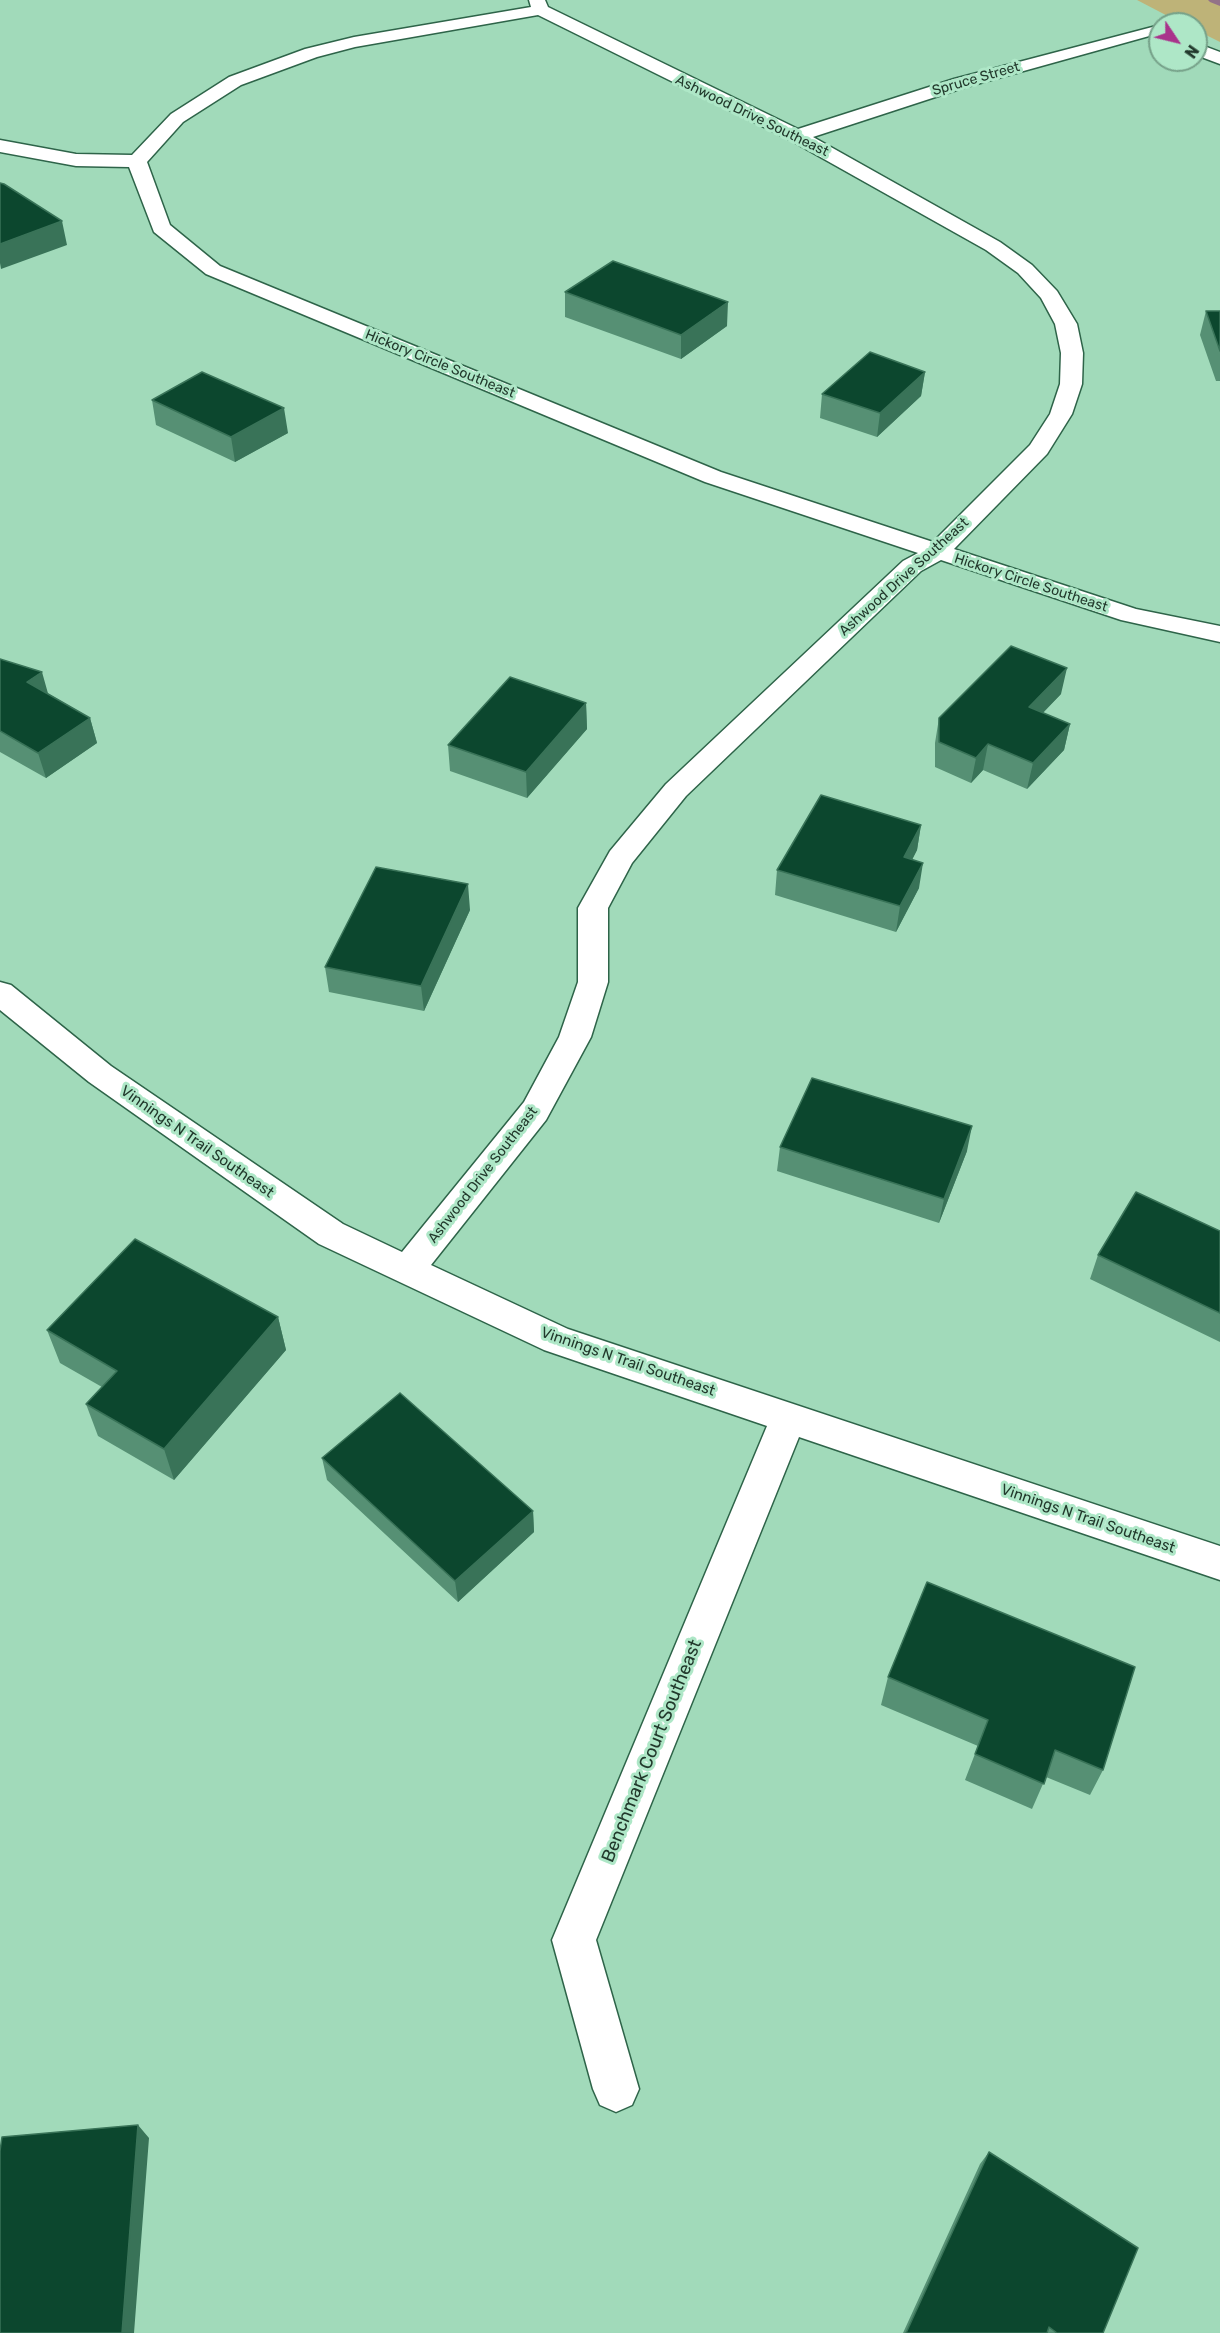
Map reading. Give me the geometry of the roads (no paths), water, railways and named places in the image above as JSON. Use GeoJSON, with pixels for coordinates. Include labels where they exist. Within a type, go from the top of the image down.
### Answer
{"type":"FeatureCollection","features":[{"type":"Feature","properties":{"kind":"street","name":"Ashwood Drive Southeast"},"geometry":{"type":"LineString","coordinates":[[407,1270],[535,1112],[575,1037],[593,982],[593,908],[620,858],[676,790],[912,566],[936,553],[1039,449],[1061,414],[1071,384],[1072,353],[1066,324],[1050,295],[1025,269],[993,246],[797,136],[538,5]]}},
{"type":"Feature","properties":{"kind":"street"},"geometry":{"type":"LineString","coordinates":[[0,146],[76,160],[137,161],[177,118],[195,105],[235,81],[272,66],[354,42],[538,5]]}},
{"type":"Feature","properties":{"kind":"street"},"geometry":{"type":"LineString","coordinates":[[1130,16],[1148,25]]}},
{"type":"Feature","properties":{"kind":"street","name":"Spruce Street"},"geometry":{"type":"LineString","coordinates":[[797,136],[960,83],[1148,33]]}},
{"type":"Feature","properties":{"kind":"street","name":"Hickory Circle Southeast"},"geometry":{"type":"LineString","coordinates":[[137,161],[161,228],[213,270],[713,477],[936,553],[1130,615],[1220,634]]}},
{"type":"Feature","properties":{"kind":"street","name":"Vinnings N Trail Southeast"},"geometry":{"type":"LineString","coordinates":[[0,993],[100,1074],[331,1234],[407,1270],[557,1340],[1220,1563]]}},
{"type":"Feature","properties":{"kind":"street","name":"Benchmark Court Southeast"},"geometry":{"type":"LineString","coordinates":[[616,2090],[574,1940],[789,1418]]}},
{"type":"Feature","properties":{"kind":"waterway"},"geometry":{"type":"LineString","coordinates":[[1213,0],[1220,3]]}}]}
